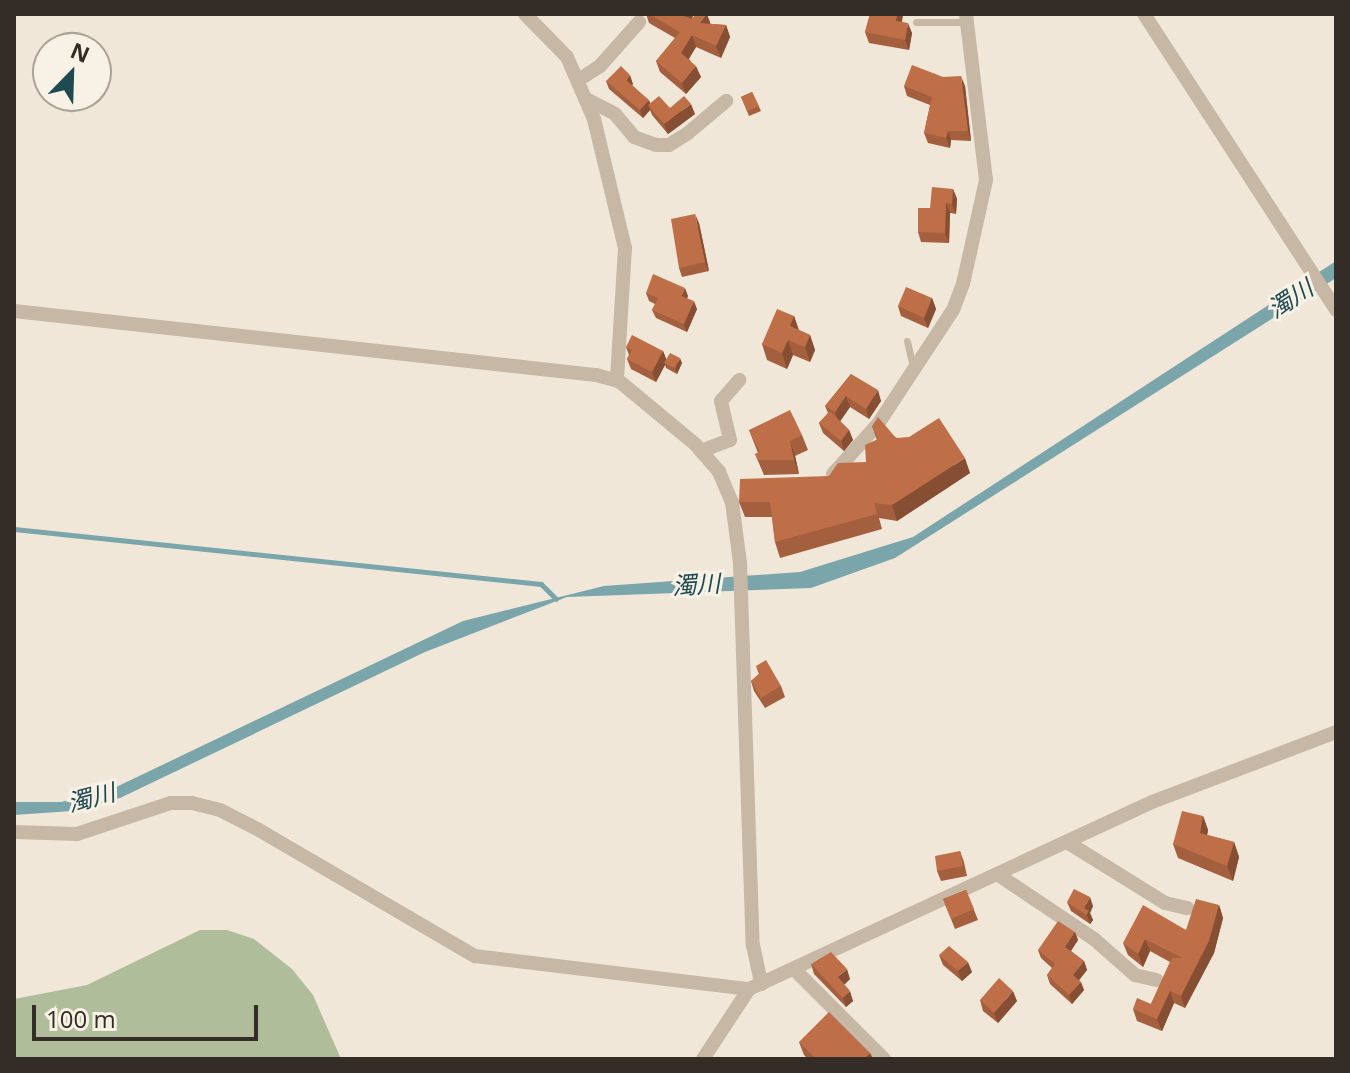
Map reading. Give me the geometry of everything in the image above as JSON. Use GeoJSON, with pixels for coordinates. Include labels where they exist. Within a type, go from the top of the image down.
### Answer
{"type":"FeatureCollection","features":[{"type":"Feature","properties":{"kind":"street"},"geometry":{"type":"LineString","coordinates":[[525,14],[567,57],[588,100],[625,248],[617,380]]}},
{"type":"Feature","properties":{"kind":"street"},"geometry":{"type":"LineString","coordinates":[[1144,14],[1334,306]]}},
{"type":"Feature","properties":{"kind":"street"},"geometry":{"type":"LineString","coordinates":[[817,485],[850,460],[914,370],[963,284],[986,180],[966,18]]}},
{"type":"Feature","properties":{"kind":"street"},"geometry":{"type":"LineString","coordinates":[[580,79],[600,66],[639,22]]}},
{"type":"Feature","properties":{"kind":"street"},"geometry":{"type":"LineString","coordinates":[[588,100],[615,114],[634,137],[656,145],[669,145],[726,101]]}},
{"type":"Feature","properties":{"kind":"street"},"geometry":{"type":"LineString","coordinates":[[14,311],[617,380],[701,451],[724,484],[732,502],[740,563],[755,986],[703,1059]]}},
{"type":"Feature","properties":{"kind":"street"},"geometry":{"type":"LineString","coordinates":[[701,451],[730,440],[721,401],[739,380]]}},
{"type":"Feature","properties":{"kind":"street"},"geometry":{"type":"LineString","coordinates":[[724,484],[747,485]]}},
{"type":"Feature","properties":{"kind":"street"},"geometry":{"type":"LineString","coordinates":[[14,832],[77,834],[171,803],[192,803],[220,810],[259,830],[475,956],[755,986],[1152,802],[1336,732]]}},
{"type":"Feature","properties":{"kind":"street"},"geometry":{"type":"LineString","coordinates":[[1067,842],[1165,903],[1187,908]]}},
{"type":"Feature","properties":{"kind":"street"},"geometry":{"type":"LineString","coordinates":[[997,874],[1094,939],[1135,975],[1156,980]]}},
{"type":"Feature","properties":{"kind":"street"},"geometry":{"type":"LineString","coordinates":[[794,969],[884,1059]]}},
{"type":"Feature","properties":{"kind":"lane"},"geometry":{"type":"LineString","coordinates":[[916,22],[966,18]]}},
{"type":"Feature","properties":{"kind":"lane"},"geometry":{"type":"LineString","coordinates":[[907,341],[914,370]]}},
{"type":"Feature","properties":{"kind":"green space"},"geometry":{"type":"Polygon","coordinates":[[[200,930],[227,930],[254,939],[292,969],[313,995],[341,1059],[14,1059],[14,999],[87,985],[200,930]]]}},
{"type":"Feature","properties":{"kind":"water","name":"濁川"},"geometry":{"type":"Polygon","coordinates":[[[1336,261],[1336,278],[895,558],[811,588],[567,597],[425,652],[120,798],[72,811],[14,815],[14,802],[61,802],[112,789],[463,621],[604,586],[800,572],[913,537],[1336,261]]]}},
{"type":"Feature","properties":{"kind":"building"},"geometry":{"type":"Polygon","coordinates":[[[649,14],[685,14],[692,19],[696,14],[706,14],[700,23],[726,25],[716,46],[692,35],[681,53],[696,66],[682,83],[656,61],[680,32],[649,14]]]}},
{"type":"Feature","properties":{"kind":"building"},"geometry":{"type":"Polygon","coordinates":[[[870,14],[897,14],[896,21],[908,23],[905,40],[865,32],[870,14]]]}},
{"type":"Feature","properties":{"kind":"building"},"geometry":{"type":"Polygon","coordinates":[[[912,65],[943,77],[961,76],[968,131],[948,131],[946,138],[924,133],[932,97],[904,86],[912,65]]]}},
{"type":"Feature","properties":{"kind":"building"},"geometry":{"type":"Polygon","coordinates":[[[621,66],[630,75],[626,80],[649,100],[640,110],[606,81],[621,66]]]}},
{"type":"Feature","properties":{"kind":"building"},"geometry":{"type":"Polygon","coordinates":[[[752,92],[759,106],[748,111],[741,97],[752,92]]]}},
{"type":"Feature","properties":{"kind":"building"},"geometry":{"type":"Polygon","coordinates":[[[659,96],[670,108],[684,96],[691,104],[664,124],[648,105],[659,96]]]}},
{"type":"Feature","properties":{"kind":"building"},"geometry":{"type":"Polygon","coordinates":[[[932,187],[953,189],[952,204],[946,203],[945,233],[918,232],[918,208],[930,208],[932,187]]]}},
{"type":"Feature","properties":{"kind":"building"},"geometry":{"type":"Polygon","coordinates":[[[695,214],[705,262],[679,268],[671,219],[695,214]]]}},
{"type":"Feature","properties":{"kind":"building"},"geometry":{"type":"Polygon","coordinates":[[[653,274],[685,288],[681,296],[694,301],[684,324],[652,310],[658,298],[646,293],[653,274]]]}},
{"type":"Feature","properties":{"kind":"building"},"geometry":{"type":"Polygon","coordinates":[[[906,287],[932,298],[924,318],[898,306],[906,287]]]}},
{"type":"Feature","properties":{"kind":"building"},"geometry":{"type":"Polygon","coordinates":[[[777,309],[794,316],[790,326],[810,335],[805,347],[788,340],[782,353],[762,344],[777,309]]]}},
{"type":"Feature","properties":{"kind":"building"},"geometry":{"type":"Polygon","coordinates":[[[632,335],[663,351],[652,372],[627,359],[632,350],[626,347],[632,335]]]}},
{"type":"Feature","properties":{"kind":"building"},"geometry":{"type":"Polygon","coordinates":[[[670,353],[680,358],[675,368],[664,363],[670,353]]]}},
{"type":"Feature","properties":{"kind":"building"},"geometry":{"type":"Polygon","coordinates":[[[851,374],[878,390],[866,409],[846,396],[835,412],[825,406],[851,374]]]}},
{"type":"Feature","properties":{"kind":"building"},"geometry":{"type":"Polygon","coordinates":[[[790,410],[802,435],[790,441],[794,460],[758,460],[755,454],[760,452],[749,430],[790,410]]]}},
{"type":"Feature","properties":{"kind":"building"},"geometry":{"type":"Polygon","coordinates":[[[830,411],[849,430],[841,441],[819,423],[830,411]]]}},
{"type":"Feature","properties":{"kind":"building"},"geometry":{"type":"Polygon","coordinates":[[[878,417],[896,438],[909,437],[939,418],[965,458],[892,505],[874,503],[877,514],[775,542],[770,502],[739,502],[740,479],[829,476],[838,463],[866,462],[865,445],[878,439],[872,426],[878,417]]]}},
{"type":"Feature","properties":{"kind":"building"},"geometry":{"type":"Polygon","coordinates":[[[766,660],[781,686],[761,698],[751,681],[760,673],[756,666],[766,660]]]}},
{"type":"Feature","properties":{"kind":"building"},"geometry":{"type":"Polygon","coordinates":[[[1182,811],[1203,816],[1200,833],[1234,842],[1227,866],[1173,844],[1182,811]]]}},
{"type":"Feature","properties":{"kind":"building"},"geometry":{"type":"Polygon","coordinates":[[[960,851],[963,866],[937,871],[935,856],[960,851]]]}},
{"type":"Feature","properties":{"kind":"building"},"geometry":{"type":"Polygon","coordinates":[[[1074,889],[1090,897],[1084,908],[1089,911],[1086,915],[1067,902],[1074,889]]]}},
{"type":"Feature","properties":{"kind":"building"},"geometry":{"type":"Polygon","coordinates":[[[966,890],[974,909],[951,919],[943,899],[966,890]]]}},
{"type":"Feature","properties":{"kind":"building"},"geometry":{"type":"Polygon","coordinates":[[[1196,899],[1219,905],[1209,941],[1181,996],[1170,991],[1157,1019],[1133,1009],[1137,998],[1151,1004],[1172,958],[1183,958],[1145,939],[1138,954],[1123,943],[1143,905],[1186,930],[1196,899]]]}},
{"type":"Feature","properties":{"kind":"building"},"geometry":{"type":"Polygon","coordinates":[[[1058,921],[1075,932],[1065,947],[1084,961],[1073,975],[1081,982],[1069,995],[1047,975],[1055,964],[1038,950],[1058,921]]]}},
{"type":"Feature","properties":{"kind":"building"},"geometry":{"type":"Polygon","coordinates":[[[949,946],[968,962],[958,971],[939,955],[949,946]]]}},
{"type":"Feature","properties":{"kind":"building"},"geometry":{"type":"Polygon","coordinates":[[[831,952],[847,969],[838,977],[850,991],[843,998],[811,964],[831,952]]]}},
{"type":"Feature","properties":{"kind":"building"},"geometry":{"type":"Polygon","coordinates":[[[999,978],[1013,991],[994,1013],[980,1000],[999,978]]]}},
{"type":"Feature","properties":{"kind":"building"},"geometry":{"type":"Polygon","coordinates":[[[829,1012],[870,1053],[864,1059],[816,1059],[799,1042],[829,1012]]]}},
{"type":"Feature","properties":{"kind":"waterway"},"geometry":{"type":"LineString","coordinates":[[14,529],[541,584],[556,599]]}}]}
